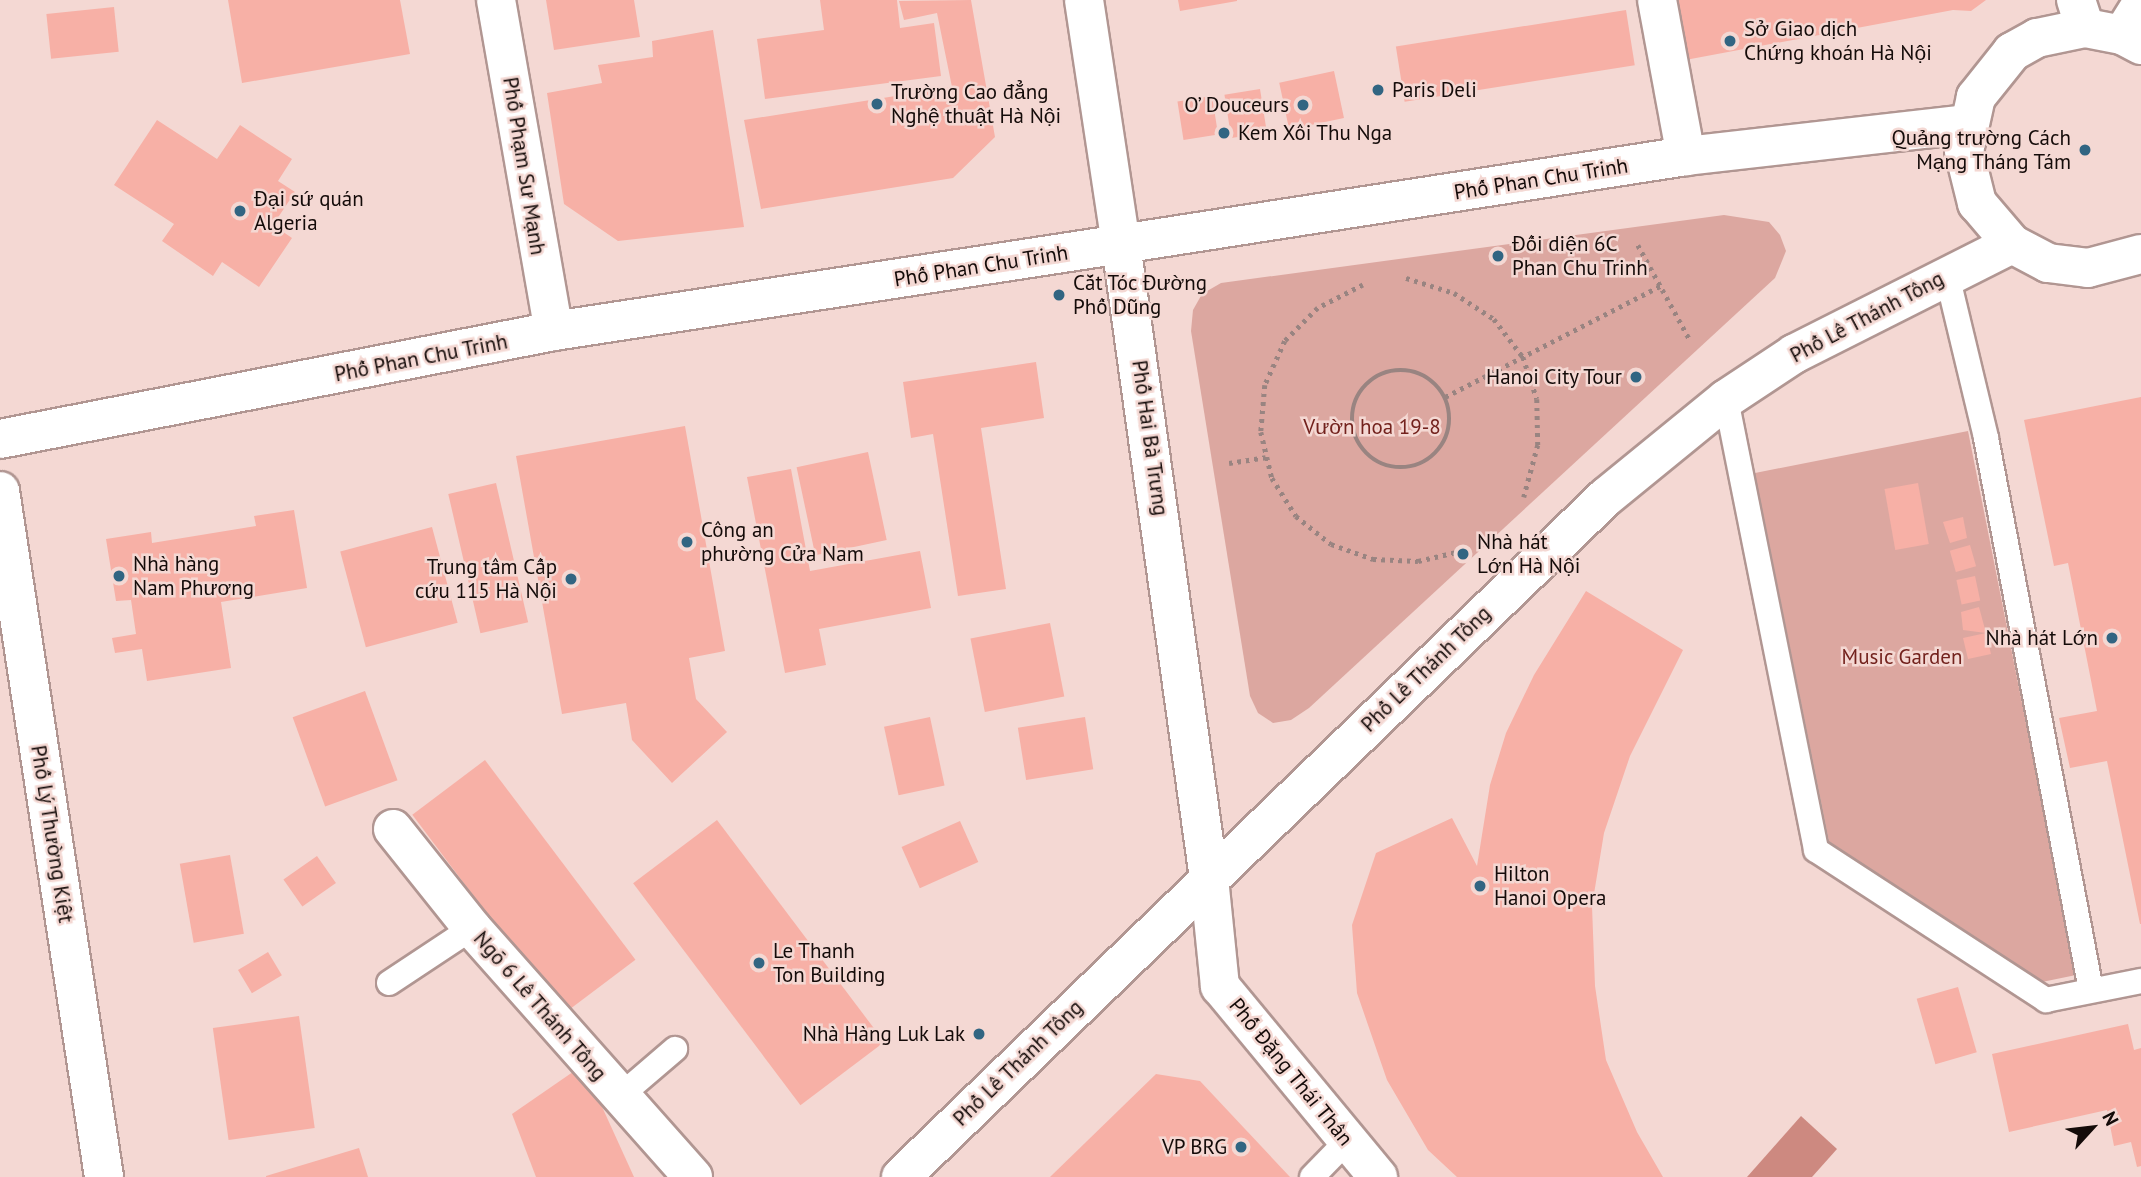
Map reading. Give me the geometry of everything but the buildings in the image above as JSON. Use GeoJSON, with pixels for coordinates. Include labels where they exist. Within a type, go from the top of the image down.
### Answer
{"type":"FeatureCollection","features":[{"type":"Feature","properties":{"kind":"street","name":"Phố Phạm Sư Mạnh"},"geometry":{"type":"LineString","coordinates":[[496,0],[554,331]]}},
{"type":"Feature","properties":{"kind":"street","name":"Phố Hai Bà Trưng"},"geometry":{"type":"LineString","coordinates":[[1084,0],[1121,244],[1209,878]]}},
{"type":"Feature","properties":{"kind":"street"},"geometry":{"type":"LineString","coordinates":[[1657,0],[1686,156]]}},
{"type":"Feature","properties":{"kind":"street"},"geometry":{"type":"LineString","coordinates":[[2135,28],[2080,14],[2012,52],[1976,97],[1967,124],[1968,178],[1977,203],[2012,244],[2048,262],[2088,268],[2141,254]]}},
{"type":"Feature","properties":{"kind":"street","name":"Phố Phan Chu Trinh"},"geometry":{"type":"LineString","coordinates":[[0,439],[554,331],[1686,156],[1967,124]]}},
{"type":"Feature","properties":{"kind":"street","name":"Phố Lê Thánh Tông"},"geometry":{"type":"LineString","coordinates":[[901,1177],[1606,497],[1726,399],[1805,348],[2012,244]]}},
{"type":"Feature","properties":{"kind":"street","name":"Phố Lý Thường Kiệt"},"geometry":{"type":"LineString","coordinates":[[0,491],[104,1177]]}},
{"type":"Feature","properties":{"kind":"street","name":"Ngõ 6 Lê Thánh Tông"},"geometry":{"type":"LineString","coordinates":[[393,829],[472,928],[619,1097],[693,1177]]}},
{"type":"Feature","properties":{"kind":"street","name":"Phố Đặng Thái Thân"},"geometry":{"type":"LineString","coordinates":[[1209,878],[1220,986],[1378,1177]]}},
{"type":"Feature","properties":{"kind":"lane"},"geometry":{"type":"LineString","coordinates":[[1947,275],[1984,427],[2091,990]]}},
{"type":"Feature","properties":{"kind":"lane"},"geometry":{"type":"LineString","coordinates":[[1726,399],[1816,850],[2046,1000],[2141,981]]}},
{"type":"Feature","properties":{"kind":"lane"},"geometry":{"type":"LineString","coordinates":[[389,983],[472,928]]}},
{"type":"Feature","properties":{"kind":"lane"},"geometry":{"type":"LineString","coordinates":[[619,1097],[675,1049]]}},
{"type":"Feature","properties":{"kind":"lane"},"geometry":{"type":"LineString","coordinates":[[1312,1177],[1347,1141]]}},
{"type":"Feature","properties":{"kind":"path"},"geometry":{"type":"LineString","coordinates":[[1637,245],[1689,338]]}},
{"type":"Feature","properties":{"kind":"path"},"geometry":{"type":"LineString","coordinates":[[1406,278],[1454,293],[1494,319],[1523,356],[1537,400],[1538,445],[1524,497]]}},
{"type":"Feature","properties":{"kind":"path"},"geometry":{"type":"LineString","coordinates":[[1363,285],[1318,308],[1285,341],[1265,384],[1261,432],[1272,478],[1296,516],[1331,544],[1373,559],[1418,561],[1461,551]]}},
{"type":"Feature","properties":{"kind":"path"},"geometry":{"type":"LineString","coordinates":[[1445,397],[1660,286]]}},
{"type":"Feature","properties":{"kind":"path"},"geometry":{"type":"LineString","coordinates":[[1387,371],[1417,372],[1431,379],[1445,397],[1451,419],[1447,434],[1427,460],[1394,468],[1371,457],[1355,438],[1352,421],[1357,397],[1373,378],[1387,371]]}},
{"type":"Feature","properties":{"kind":"path"},"geometry":{"type":"LineString","coordinates":[[1229,463],[1266,457]]}},
{"type":"Feature","properties":{"kind":"green space","name":"Vườn hoa 19-8"},"geometry":{"type":"Polygon","coordinates":[[[1724,215],[1769,222],[1780,235],[1786,251],[1775,278],[1309,708],[1291,720],[1273,723],[1258,713],[1250,696],[1191,331],[1193,310],[1202,294],[1221,283],[1724,215]]]}},
{"type":"Feature","properties":{"kind":"green space","name":"Music Garden"},"geometry":{"type":"Polygon","coordinates":[[[1968,431],[2076,975],[2042,982],[1829,842],[1755,473],[1968,431]]]}},
{"type":"Feature","properties":{"kind":"shaded area"},"geometry":{"type":"Polygon","coordinates":[[[1801,1116],[1837,1149],[1812,1177],[1747,1177],[1801,1116]]]}},
{"type":"Feature","properties":{"kind":"place","name":"Sở Giao dịch Chứng khoán Hà Nội"},"geometry":{"type":"Point","coordinates":[1730,41]}},
{"type":"Feature","properties":{"kind":"place","name":"Paris Deli"},"geometry":{"type":"Point","coordinates":[1378,90]}},
{"type":"Feature","properties":{"kind":"place","name":"Trường Cao đẳng Nghệ thuật Hà Nội"},"geometry":{"type":"Point","coordinates":[877,104]}},
{"type":"Feature","properties":{"kind":"place","name":"O’ Douceurs"},"geometry":{"type":"Point","coordinates":[1303,105]}},
{"type":"Feature","properties":{"kind":"place","name":"Kem Xôi Thu Nga"},"geometry":{"type":"Point","coordinates":[1224,133]}},
{"type":"Feature","properties":{"kind":"place","name":"Quảng trường Cách Mạng Tháng Tám"},"geometry":{"type":"Point","coordinates":[2085,150]}},
{"type":"Feature","properties":{"kind":"place","name":"Đại sứ quán Algeria"},"geometry":{"type":"Point","coordinates":[240,211]}},
{"type":"Feature","properties":{"kind":"place","name":"Đối diện 6C Phan Chu Trinh"},"geometry":{"type":"Point","coordinates":[1498,256]}},
{"type":"Feature","properties":{"kind":"place","name":"Cắt Tóc Đường Phố Dũng"},"geometry":{"type":"Point","coordinates":[1059,295]}},
{"type":"Feature","properties":{"kind":"place","name":"Hanoi City Tour"},"geometry":{"type":"Point","coordinates":[1636,377]}},
{"type":"Feature","properties":{"kind":"place","name":"Công an phường Cửa Nam"},"geometry":{"type":"Point","coordinates":[687,542]}},
{"type":"Feature","properties":{"kind":"place","name":"Nhà hát Lớn Hà Nội"},"geometry":{"type":"Point","coordinates":[1463,554]}},
{"type":"Feature","properties":{"kind":"place","name":"Nhà hàng Nam Phương"},"geometry":{"type":"Point","coordinates":[119,576]}},
{"type":"Feature","properties":{"kind":"place","name":"Trung tâm Cấp cứu 115 Hà Nội"},"geometry":{"type":"Point","coordinates":[571,579]}},
{"type":"Feature","properties":{"kind":"place","name":"Nhà hát Lớn"},"geometry":{"type":"Point","coordinates":[2112,638]}},
{"type":"Feature","properties":{"kind":"place","name":"Hilton Hanoi Opera"},"geometry":{"type":"Point","coordinates":[1480,886]}},
{"type":"Feature","properties":{"kind":"place","name":"Le Thanh Ton Building"},"geometry":{"type":"Point","coordinates":[759,963]}},
{"type":"Feature","properties":{"kind":"place","name":"Nhà Hàng Luk Lak"},"geometry":{"type":"Point","coordinates":[979,1034]}},
{"type":"Feature","properties":{"kind":"place","name":"VP BRG"},"geometry":{"type":"Point","coordinates":[1241,1147]}}]}
